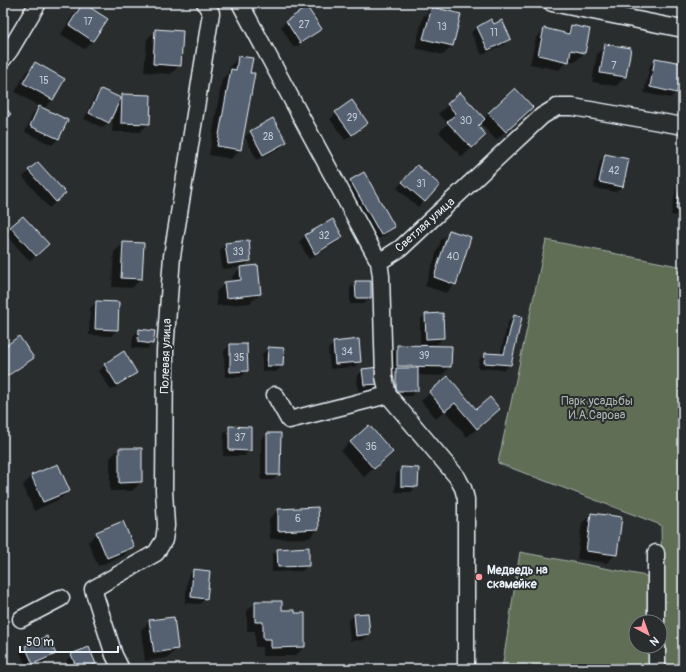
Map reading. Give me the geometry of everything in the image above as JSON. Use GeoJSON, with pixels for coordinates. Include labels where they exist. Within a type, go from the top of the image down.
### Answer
{"type":"FeatureCollection","features":[{"type":"Feature","properties":{"kind":"street"},"geometry":{"type":"LineString","coordinates":[[3,60],[38,3]]}},
{"type":"Feature","properties":{"kind":"street","name":"Полевая улица"},"geometry":{"type":"LineString","coordinates":[[121,669],[114,655],[93,589],[156,554],[164,540],[166,526],[164,490],[165,351],[172,256],[211,13],[205,3]]}},
{"type":"Feature","properties":{"kind":"street"},"geometry":{"type":"LineString","coordinates":[[240,3],[379,262],[381,276],[384,376],[388,395],[457,477],[463,488],[466,499],[466,669]]}},
{"type":"Feature","properties":{"kind":"street"},"geometry":{"type":"LineString","coordinates":[[552,3],[683,29]]}},
{"type":"Feature","properties":{"kind":"street","name":"Светлая улица"},"geometry":{"type":"LineString","coordinates":[[379,262],[402,248],[542,116],[557,107],[574,107],[683,126]]}},
{"type":"Feature","properties":{"kind":"street"},"geometry":{"type":"LineString","coordinates":[[275,395],[289,420],[388,395]]}},
{"type":"Feature","properties":{"kind":"street"},"geometry":{"type":"LineString","coordinates":[[656,553],[656,614]]}},
{"type":"Feature","properties":{"kind":"street"},"geometry":{"type":"LineString","coordinates":[[21,619],[60,598]]}},
{"type":"Feature","properties":{"kind":"street"},"geometry":{"type":"LineString","coordinates":[[657,654],[657,669]]}},
{"type":"Feature","properties":{"kind":"green space","name":"Парк усадьбы И.А.Сарова"},"geometry":{"type":"Polygon","coordinates":[[[546,240],[683,267],[683,669],[502,669],[520,552],[662,579],[661,525],[498,463],[546,240]]]}},
{"type":"Feature","properties":{"kind":"building"},"geometry":{"type":"Polygon","coordinates":[[[83,3],[108,19],[93,41],[69,25],[83,3]]]}},
{"type":"Feature","properties":{"kind":"building"},"geometry":{"type":"Polygon","coordinates":[[[307,7],[322,29],[300,43],[286,21],[307,7]]]}},
{"type":"Feature","properties":{"kind":"building"},"geometry":{"type":"Polygon","coordinates":[[[432,7],[461,14],[453,46],[423,39],[432,7]]]}},
{"type":"Feature","properties":{"kind":"building"},"geometry":{"type":"Polygon","coordinates":[[[491,19],[494,24],[502,20],[511,39],[488,50],[477,27],[491,19]]]}},
{"type":"Feature","properties":{"kind":"building"},"geometry":{"type":"Polygon","coordinates":[[[571,25],[590,29],[585,53],[571,50],[569,62],[538,55],[544,28],[569,34],[571,25]]]}},
{"type":"Feature","properties":{"kind":"building"},"geometry":{"type":"Polygon","coordinates":[[[155,29],[183,31],[181,66],[153,64],[155,29]]]}},
{"type":"Feature","properties":{"kind":"building"},"geometry":{"type":"Polygon","coordinates":[[[605,44],[631,48],[626,77],[600,73],[605,44]]]}},
{"type":"Feature","properties":{"kind":"building"},"geometry":{"type":"Polygon","coordinates":[[[238,56],[253,58],[250,73],[255,73],[241,150],[217,146],[231,69],[236,70],[238,56]]]}},
{"type":"Feature","properties":{"kind":"building"},"geometry":{"type":"Polygon","coordinates":[[[655,58],[682,63],[677,93],[650,87],[655,58]]]}},
{"type":"Feature","properties":{"kind":"building"},"geometry":{"type":"Polygon","coordinates":[[[35,62],[65,79],[53,100],[23,83],[35,62]]]}},
{"type":"Feature","properties":{"kind":"building"},"geometry":{"type":"Polygon","coordinates":[[[515,88],[533,107],[506,132],[488,113],[515,88]]]}},
{"type":"Feature","properties":{"kind":"building"},"geometry":{"type":"Polygon","coordinates":[[[101,89],[121,98],[109,123],[89,113],[101,89]]]}},
{"type":"Feature","properties":{"kind":"building"},"geometry":{"type":"Polygon","coordinates":[[[460,92],[485,119],[478,126],[486,135],[472,148],[447,122],[456,114],[447,104],[460,92]]]}},
{"type":"Feature","properties":{"kind":"building"},"geometry":{"type":"Polygon","coordinates":[[[122,94],[151,95],[150,124],[121,123],[122,94]]]}},
{"type":"Feature","properties":{"kind":"building"},"geometry":{"type":"Polygon","coordinates":[[[352,100],[368,123],[352,135],[335,112],[352,100]]]}},
{"type":"Feature","properties":{"kind":"building"},"geometry":{"type":"Polygon","coordinates":[[[3,105],[11,114],[3,121],[3,105]]]}},
{"type":"Feature","properties":{"kind":"building"},"geometry":{"type":"Polygon","coordinates":[[[39,106],[68,120],[59,139],[30,126],[39,106]]]}},
{"type":"Feature","properties":{"kind":"building"},"geometry":{"type":"Polygon","coordinates":[[[273,118],[287,142],[263,155],[250,131],[273,118]]]}},
{"type":"Feature","properties":{"kind":"building"},"geometry":{"type":"Polygon","coordinates":[[[605,154],[629,159],[623,187],[599,182],[605,154]]]}},
{"type":"Feature","properties":{"kind":"building"},"geometry":{"type":"Polygon","coordinates":[[[38,162],[66,193],[56,202],[28,170],[38,162]]]}},
{"type":"Feature","properties":{"kind":"building"},"geometry":{"type":"Polygon","coordinates":[[[417,165],[440,185],[425,202],[402,182],[417,165]]]}},
{"type":"Feature","properties":{"kind":"building"},"geometry":{"type":"Polygon","coordinates":[[[364,172],[395,227],[381,235],[350,180],[364,172]]]}},
{"type":"Feature","properties":{"kind":"building"},"geometry":{"type":"Polygon","coordinates":[[[683,175],[683,211],[676,209],[683,175]]]}},
{"type":"Feature","properties":{"kind":"building"},"geometry":{"type":"Polygon","coordinates":[[[23,216],[49,244],[36,256],[10,227],[23,216]]]}},
{"type":"Feature","properties":{"kind":"building"},"geometry":{"type":"Polygon","coordinates":[[[333,219],[343,237],[315,254],[305,235],[333,219]]]}},
{"type":"Feature","properties":{"kind":"building"},"geometry":{"type":"Polygon","coordinates":[[[449,230],[471,237],[456,285],[434,277],[449,230]]]}},
{"type":"Feature","properties":{"kind":"building"},"geometry":{"type":"Polygon","coordinates":[[[249,240],[251,261],[228,264],[225,243],[249,240]]]}},
{"type":"Feature","properties":{"kind":"building"},"geometry":{"type":"Polygon","coordinates":[[[123,242],[144,243],[142,279],[121,278],[123,242]]]}},
{"type":"Feature","properties":{"kind":"building"},"geometry":{"type":"Polygon","coordinates":[[[258,265],[261,294],[226,298],[224,282],[241,280],[240,267],[258,265]]]}},
{"type":"Feature","properties":{"kind":"building"},"geometry":{"type":"Polygon","coordinates":[[[355,281],[371,281],[371,298],[356,298],[355,281]]]}},
{"type":"Feature","properties":{"kind":"building"},"geometry":{"type":"Polygon","coordinates":[[[96,301],[119,302],[118,330],[95,329],[96,301]]]}},
{"type":"Feature","properties":{"kind":"building"},"geometry":{"type":"Polygon","coordinates":[[[443,313],[444,338],[426,339],[425,314],[443,313]]]}},
{"type":"Feature","properties":{"kind":"building"},"geometry":{"type":"Polygon","coordinates":[[[514,315],[522,317],[511,365],[484,363],[485,353],[504,354],[514,315]]]}},
{"type":"Feature","properties":{"kind":"building"},"geometry":{"type":"Polygon","coordinates":[[[139,329],[155,331],[153,344],[138,342],[139,329]]]}},
{"type":"Feature","properties":{"kind":"building"},"geometry":{"type":"Polygon","coordinates":[[[19,336],[34,358],[3,379],[3,348],[19,336]]]}},
{"type":"Feature","properties":{"kind":"building"},"geometry":{"type":"Polygon","coordinates":[[[359,339],[361,362],[335,364],[333,342],[359,339]]]}},
{"type":"Feature","properties":{"kind":"building"},"geometry":{"type":"Polygon","coordinates":[[[230,344],[247,344],[248,371],[230,372],[230,344]]]}},
{"type":"Feature","properties":{"kind":"building"},"geometry":{"type":"Polygon","coordinates":[[[397,345],[452,346],[451,367],[397,366],[397,345]]]}},
{"type":"Feature","properties":{"kind":"building"},"geometry":{"type":"Polygon","coordinates":[[[268,347],[284,348],[283,366],[267,366],[268,347]]]}},
{"type":"Feature","properties":{"kind":"building"},"geometry":{"type":"Polygon","coordinates":[[[124,351],[137,373],[117,385],[104,364],[124,351]]]}},
{"type":"Feature","properties":{"kind":"building"},"geometry":{"type":"Polygon","coordinates":[[[379,367],[381,384],[364,385],[362,369],[379,367]]]}},
{"type":"Feature","properties":{"kind":"building"},"geometry":{"type":"Polygon","coordinates":[[[396,368],[418,368],[418,391],[396,391],[396,368]]]}},
{"type":"Feature","properties":{"kind":"building"},"geometry":{"type":"Polygon","coordinates":[[[448,376],[476,409],[490,397],[500,409],[477,429],[455,403],[445,411],[429,392],[448,376]]]}},
{"type":"Feature","properties":{"kind":"building"},"geometry":{"type":"Polygon","coordinates":[[[369,425],[393,452],[374,469],[350,442],[369,425]]]}},
{"type":"Feature","properties":{"kind":"building"},"geometry":{"type":"Polygon","coordinates":[[[229,426],[251,427],[251,451],[229,450],[229,426]]]}},
{"type":"Feature","properties":{"kind":"building"},"geometry":{"type":"Polygon","coordinates":[[[267,433],[281,433],[280,475],[267,475],[267,433]]]}},
{"type":"Feature","properties":{"kind":"building"},"geometry":{"type":"Polygon","coordinates":[[[119,448],[142,448],[142,482],[119,483],[119,448]]]}},
{"type":"Feature","properties":{"kind":"building"},"geometry":{"type":"Polygon","coordinates":[[[58,464],[70,491],[43,502],[31,475],[58,464]]]}},
{"type":"Feature","properties":{"kind":"building"},"geometry":{"type":"Polygon","coordinates":[[[401,467],[419,468],[418,487],[401,486],[401,467]]]}},
{"type":"Feature","properties":{"kind":"building"},"geometry":{"type":"Polygon","coordinates":[[[318,507],[319,529],[278,531],[278,509],[318,507]]]}},
{"type":"Feature","properties":{"kind":"building"},"geometry":{"type":"Polygon","coordinates":[[[591,513],[622,517],[617,555],[586,551],[591,513]]]}},
{"type":"Feature","properties":{"kind":"building"},"geometry":{"type":"Polygon","coordinates":[[[123,521],[134,547],[107,558],[96,532],[123,521]]]}},
{"type":"Feature","properties":{"kind":"building"},"geometry":{"type":"Polygon","coordinates":[[[309,547],[309,566],[278,567],[277,549],[309,547]]]}},
{"type":"Feature","properties":{"kind":"building"},"geometry":{"type":"Polygon","coordinates":[[[193,569],[210,571],[207,599],[191,597],[193,569]]]}},
{"type":"Feature","properties":{"kind":"building"},"geometry":{"type":"Polygon","coordinates":[[[255,601],[282,601],[282,610],[295,610],[295,613],[305,613],[305,647],[271,648],[271,639],[263,639],[263,622],[255,622],[255,601]]]}},
{"type":"Feature","properties":{"kind":"building"},"geometry":{"type":"Polygon","coordinates":[[[368,613],[370,634],[356,636],[354,614],[368,613]]]}},
{"type":"Feature","properties":{"kind":"building"},"geometry":{"type":"Polygon","coordinates":[[[174,617],[178,649],[154,653],[149,620],[174,617]]]}},
{"type":"Feature","properties":{"kind":"building"},"geometry":{"type":"Polygon","coordinates":[[[47,636],[56,654],[33,664],[25,646],[47,636]]]}},
{"type":"Feature","properties":{"kind":"building"},"geometry":{"type":"Polygon","coordinates":[[[89,647],[96,664],[82,669],[77,669],[71,654],[89,647]]]}},
{"type":"Feature","properties":{"kind":"place","name":"Медведь на скамейке"},"geometry":{"type":"Point","coordinates":[479,577]}}]}
